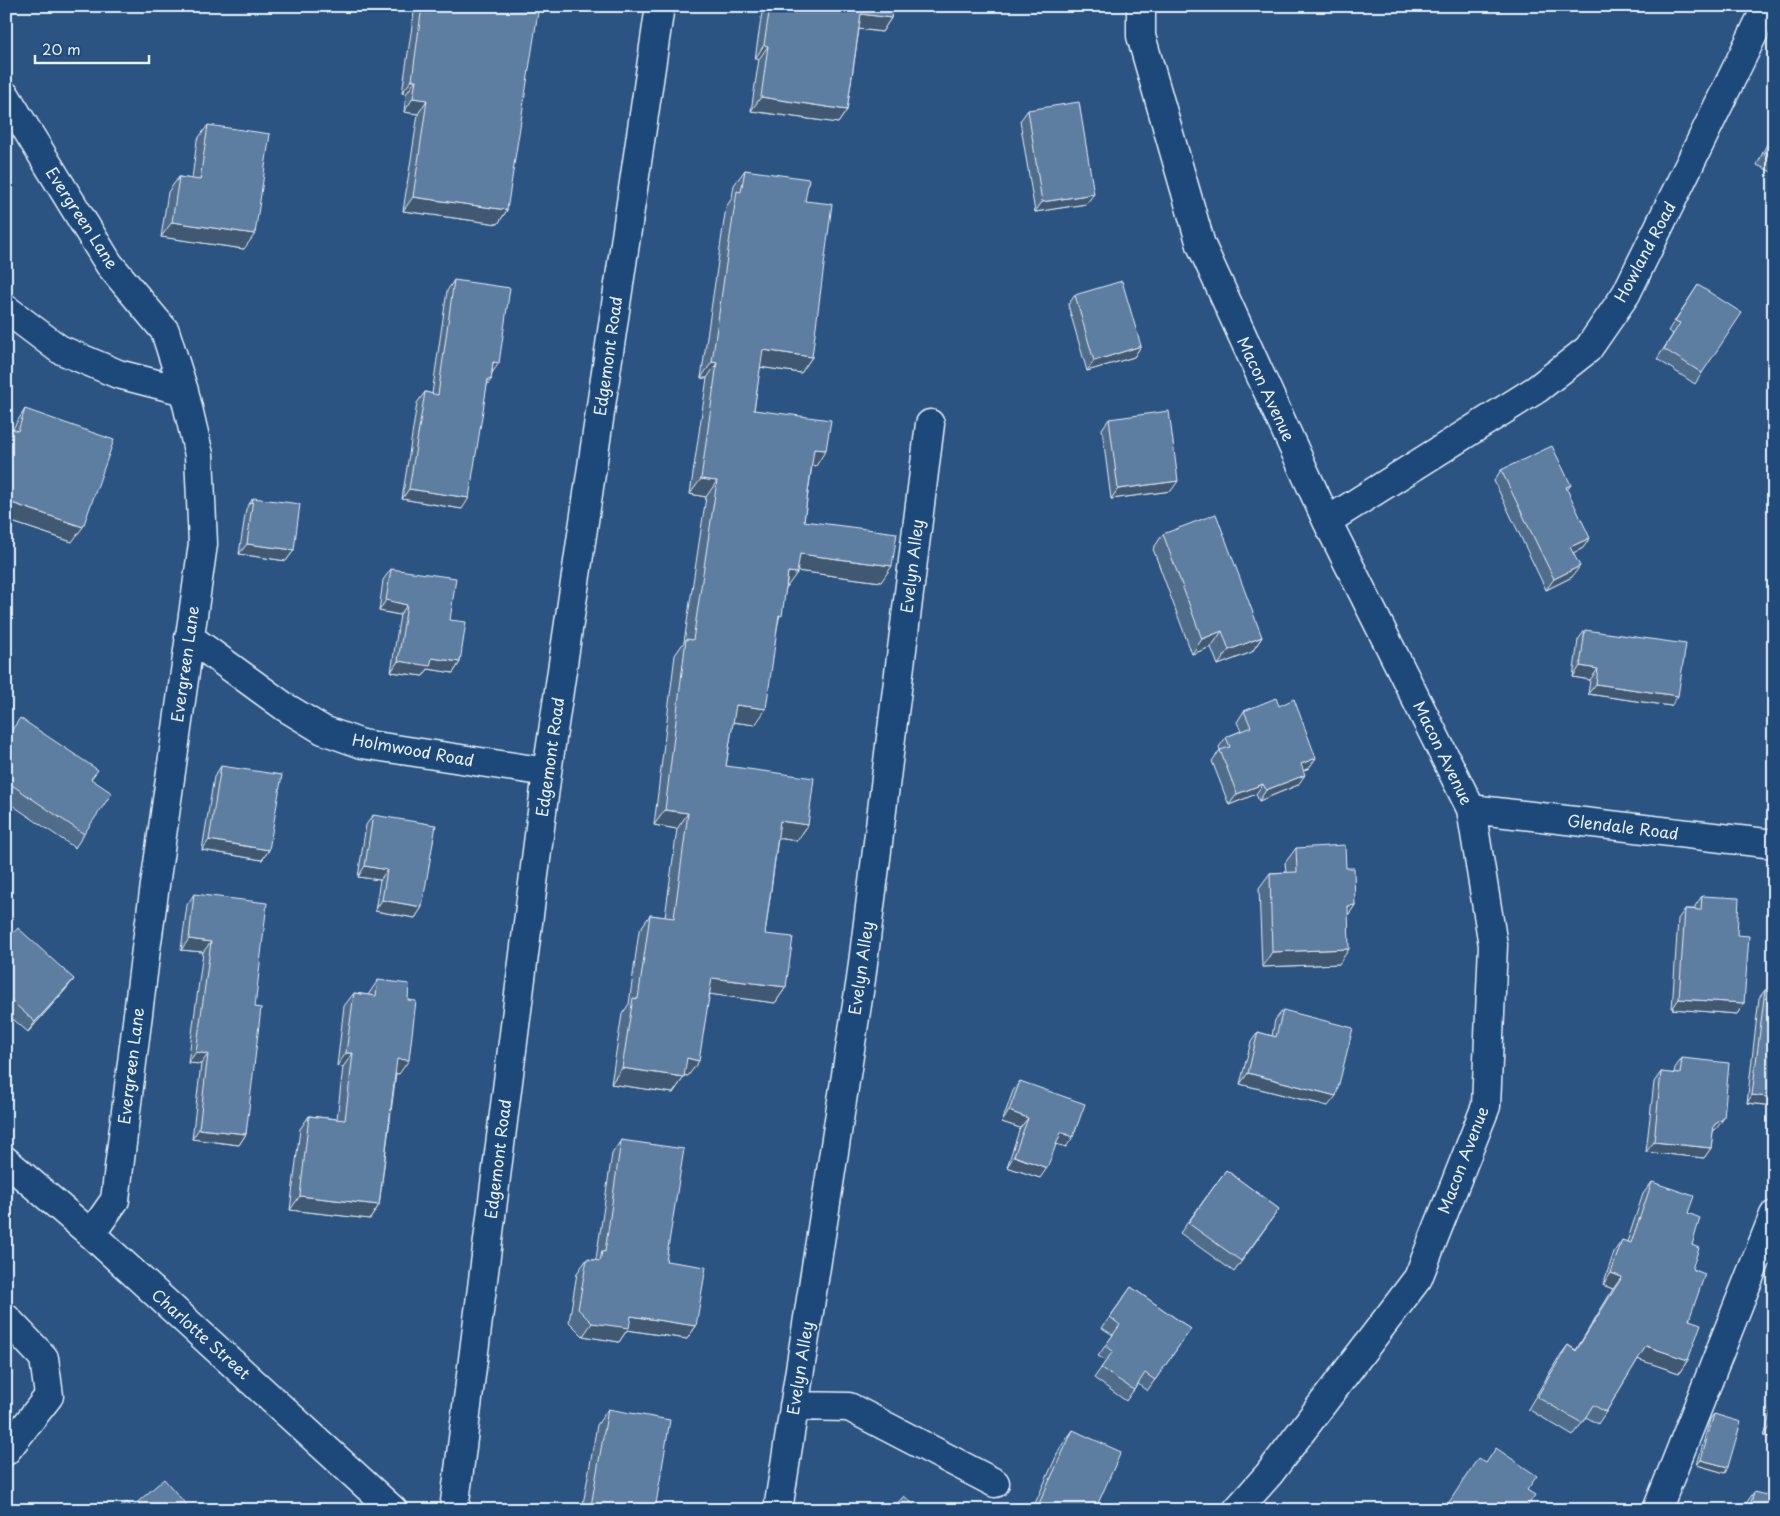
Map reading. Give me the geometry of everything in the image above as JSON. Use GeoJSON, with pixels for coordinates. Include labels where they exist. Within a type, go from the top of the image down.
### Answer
{"type":"FeatureCollection","features":[{"type":"Feature","properties":{"kind":"street","name":"Edgemont Road"},"geometry":{"type":"LineString","coordinates":[[454,1510],[547,772],[660,6]]}},
{"type":"Feature","properties":{"kind":"street","name":"Macon Avenue"},"geometry":{"type":"LineString","coordinates":[[1142,6],[1141,36],[1201,245],[1327,520],[1471,810],[1493,945],[1486,1106],[1418,1278],[1269,1474],[1237,1510]]}},
{"type":"Feature","properties":{"kind":"street","name":"Howland Road"},"geometry":{"type":"LineString","coordinates":[[1327,520],[1537,389],[1588,349],[1626,294],[1767,6]]}},
{"type":"Feature","properties":{"kind":"street","name":"Evergreen Lane"},"geometry":{"type":"LineString","coordinates":[[6,96],[109,264],[166,331],[184,391],[199,456],[203,544],[146,948],[115,1200],[91,1234]]}},
{"type":"Feature","properties":{"kind":"street"},"geometry":{"type":"LineString","coordinates":[[6,309],[59,349],[118,374],[184,391]]}},
{"type":"Feature","properties":{"kind":"street","name":"Evelyn Alley"},"geometry":{"type":"LineString","coordinates":[[778,1510],[861,979],[930,424]]}},
{"type":"Feature","properties":{"kind":"street","name":"Holmwood Road"},"geometry":{"type":"LineString","coordinates":[[189,637],[285,707],[323,730],[362,744],[547,772]]}},
{"type":"Feature","properties":{"kind":"street","name":"Glendale Road"},"geometry":{"type":"LineString","coordinates":[[1471,810],[1774,844]]}},
{"type":"Feature","properties":{"kind":"street","name":"Charlotte Street"},"geometry":{"type":"LineString","coordinates":[[6,1161],[91,1234],[393,1510]]}},
{"type":"Feature","properties":{"kind":"street"},"geometry":{"type":"LineString","coordinates":[[1657,1510],[1774,1215]]}},
{"type":"Feature","properties":{"kind":"street"},"geometry":{"type":"LineString","coordinates":[[6,1318],[44,1358],[49,1396],[6,1452]]}},
{"type":"Feature","properties":{"kind":"street"},"geometry":{"type":"LineString","coordinates":[[794,1406],[849,1406],[995,1483]]}},
{"type":"Feature","properties":{"kind":"building"},"geometry":{"type":"Polygon","coordinates":[[[422,6],[497,6],[538,12],[507,210],[413,197],[427,100],[413,98],[416,80],[412,80],[422,6]]]}},
{"type":"Feature","properties":{"kind":"building"},"geometry":{"type":"Polygon","coordinates":[[[770,6],[893,6],[891,18],[861,14],[847,110],[761,97],[768,46],[764,45],[770,6]]]}},
{"type":"Feature","properties":{"kind":"building"},"geometry":{"type":"Polygon","coordinates":[[[1079,102],[1094,194],[1042,202],[1028,110],[1079,102]]]}},
{"type":"Feature","properties":{"kind":"building"},"geometry":{"type":"Polygon","coordinates":[[[208,125],[270,134],[255,234],[172,222],[179,177],[200,180],[208,125]]]}},
{"type":"Feature","properties":{"kind":"building"},"geometry":{"type":"Polygon","coordinates":[[[1774,134],[1774,160],[1764,155],[1774,134]]]}},
{"type":"Feature","properties":{"kind":"building"},"geometry":{"type":"Polygon","coordinates":[[[745,170],[809,179],[805,201],[832,204],[812,357],[763,350],[754,410],[831,420],[826,450],[814,449],[804,521],[897,533],[892,566],[800,554],[797,573],[788,572],[782,616],[779,615],[766,709],[736,705],[726,766],[814,778],[808,825],[780,821],[765,934],[793,937],[786,987],[712,978],[699,1061],[687,1058],[684,1077],[622,1068],[633,998],[638,999],[650,915],[674,918],[688,813],[665,810],[686,639],[693,640],[717,481],[701,479],[717,363],[712,362],[737,191],[741,192],[745,170]]]}},
{"type":"Feature","properties":{"kind":"building"},"geometry":{"type":"Polygon","coordinates":[[[454,280],[510,288],[499,363],[493,362],[491,380],[488,379],[469,498],[409,489],[425,392],[438,395],[454,280]]]}},
{"type":"Feature","properties":{"kind":"building"},"geometry":{"type":"Polygon","coordinates":[[[1122,281],[1141,346],[1094,361],[1075,295],[1122,281]]]}},
{"type":"Feature","properties":{"kind":"building"},"geometry":{"type":"Polygon","coordinates":[[[1698,285],[1742,313],[1702,373],[1664,349],[1680,323],[1675,321],[1698,285]]]}},
{"type":"Feature","properties":{"kind":"building"},"geometry":{"type":"Polygon","coordinates":[[[25,409],[114,440],[83,527],[6,501],[6,427],[18,431],[25,409]]]}},
{"type":"Feature","properties":{"kind":"building"},"geometry":{"type":"Polygon","coordinates":[[[1169,411],[1178,481],[1118,489],[1109,419],[1169,411]]]}},
{"type":"Feature","properties":{"kind":"building"},"geometry":{"type":"Polygon","coordinates":[[[1552,446],[1571,485],[1566,487],[1590,538],[1570,547],[1580,566],[1554,579],[1501,470],[1552,446]]]}},
{"type":"Feature","properties":{"kind":"building"},"geometry":{"type":"Polygon","coordinates":[[[253,498],[300,504],[294,550],[247,544],[253,498]]]}},
{"type":"Feature","properties":{"kind":"building"},"geometry":{"type":"Polygon","coordinates":[[[1216,514],[1262,637],[1229,650],[1222,631],[1202,639],[1163,534],[1216,514]]]}},
{"type":"Feature","properties":{"kind":"building"},"geometry":{"type":"Polygon","coordinates":[[[391,569],[456,578],[450,620],[466,622],[460,662],[432,658],[430,666],[398,661],[407,605],[386,600],[391,569]]]}},
{"type":"Feature","properties":{"kind":"building"},"geometry":{"type":"Polygon","coordinates":[[[1585,630],[1686,644],[1678,696],[1596,684],[1598,669],[1580,666],[1585,630]]]}},
{"type":"Feature","properties":{"kind":"building"},"geometry":{"type":"Polygon","coordinates":[[[1276,698],[1279,706],[1294,699],[1316,758],[1301,764],[1305,775],[1266,790],[1263,784],[1237,794],[1220,750],[1230,747],[1226,737],[1251,727],[1244,711],[1276,698]]]}},
{"type":"Feature","properties":{"kind":"building"},"geometry":{"type":"Polygon","coordinates":[[[20,718],[98,770],[91,779],[112,793],[84,834],[6,781],[6,735],[8,736],[20,718]]]}},
{"type":"Feature","properties":{"kind":"building"},"geometry":{"type":"Polygon","coordinates":[[[221,766],[282,775],[269,850],[209,840],[221,766]]]}},
{"type":"Feature","properties":{"kind":"building"},"geometry":{"type":"Polygon","coordinates":[[[373,815],[436,825],[422,907],[382,900],[387,870],[365,866],[373,815]]]}},
{"type":"Feature","properties":{"kind":"building"},"geometry":{"type":"Polygon","coordinates":[[[1345,845],[1346,868],[1354,868],[1355,905],[1348,906],[1349,949],[1272,952],[1270,873],[1297,872],[1296,848],[1345,845]]]}},
{"type":"Feature","properties":{"kind":"building"},"geometry":{"type":"Polygon","coordinates":[[[194,894],[267,903],[255,1007],[261,1008],[246,1134],[199,1129],[208,1054],[196,1052],[211,942],[189,939],[194,894]]]}},
{"type":"Feature","properties":{"kind":"building"},"geometry":{"type":"Polygon","coordinates":[[[1702,896],[1739,898],[1737,935],[1749,936],[1744,1003],[1679,999],[1685,909],[1701,910],[1702,896]]]}},
{"type":"Feature","properties":{"kind":"building"},"geometry":{"type":"Polygon","coordinates":[[[18,928],[74,979],[35,1022],[6,996],[6,941],[18,928]]]}},
{"type":"Feature","properties":{"kind":"building"},"geometry":{"type":"Polygon","coordinates":[[[378,980],[409,984],[408,1000],[416,1001],[409,1060],[397,1059],[379,1205],[300,1196],[309,1116],[345,1120],[353,1053],[346,1053],[354,993],[376,996],[378,980]]]}},
{"type":"Feature","properties":{"kind":"building"},"geometry":{"type":"Polygon","coordinates":[[[1765,990],[1774,991],[1774,1098],[1752,1095],[1765,990]]]}},
{"type":"Feature","properties":{"kind":"building"},"geometry":{"type":"Polygon","coordinates":[[[1283,1010],[1353,1028],[1336,1096],[1248,1073],[1258,1032],[1276,1037],[1283,1010]]]}},
{"type":"Feature","properties":{"kind":"building"},"geometry":{"type":"Polygon","coordinates":[[[1682,1058],[1729,1063],[1724,1118],[1714,1125],[1711,1148],[1654,1142],[1661,1072],[1680,1074],[1682,1058]]]}},
{"type":"Feature","properties":{"kind":"building"},"geometry":{"type":"Polygon","coordinates":[[[1020,1081],[1085,1104],[1073,1137],[1061,1132],[1047,1168],[1014,1156],[1028,1118],[1009,1111],[1020,1081]]]}},
{"type":"Feature","properties":{"kind":"building"},"geometry":{"type":"Polygon","coordinates":[[[621,1140],[684,1149],[666,1261],[706,1267],[696,1326],[631,1316],[629,1328],[592,1323],[578,1309],[587,1259],[600,1261],[602,1251],[605,1252],[621,1140]]]}},
{"type":"Feature","properties":{"kind":"building"},"geometry":{"type":"Polygon","coordinates":[[[1226,1170],[1279,1209],[1241,1261],[1188,1223],[1226,1170]]]}},
{"type":"Feature","properties":{"kind":"building"},"geometry":{"type":"Polygon","coordinates":[[[1652,1182],[1694,1196],[1688,1213],[1700,1218],[1692,1245],[1699,1248],[1692,1269],[1705,1274],[1689,1320],[1701,1324],[1688,1360],[1646,1346],[1606,1412],[1593,1405],[1582,1423],[1537,1397],[1568,1345],[1576,1351],[1622,1277],[1611,1273],[1622,1240],[1631,1243],[1652,1182]]]}},
{"type":"Feature","properties":{"kind":"building"},"geometry":{"type":"Polygon","coordinates":[[[1131,1287],[1191,1329],[1155,1380],[1145,1373],[1134,1390],[1101,1368],[1113,1351],[1105,1346],[1120,1325],[1110,1317],[1131,1287]]]}},
{"type":"Feature","properties":{"kind":"building"},"geometry":{"type":"Polygon","coordinates":[[[608,1409],[670,1420],[655,1510],[607,1510],[591,1506],[608,1409]]]}},
{"type":"Feature","properties":{"kind":"building"},"geometry":{"type":"Polygon","coordinates":[[[1714,1414],[1741,1422],[1728,1467],[1701,1460],[1714,1414]]]}},
{"type":"Feature","properties":{"kind":"building"},"geometry":{"type":"Polygon","coordinates":[[[1073,1430],[1121,1452],[1095,1510],[1036,1510],[1073,1430]]]}},
{"type":"Feature","properties":{"kind":"building"},"geometry":{"type":"Polygon","coordinates":[[[1496,1448],[1537,1476],[1527,1490],[1535,1495],[1525,1510],[1444,1510],[1478,1458],[1486,1463],[1496,1448]]]}},
{"type":"Feature","properties":{"kind":"building"},"geometry":{"type":"Polygon","coordinates":[[[164,1479],[191,1510],[118,1510],[127,1502],[132,1507],[164,1479]]]}},
{"type":"Feature","properties":{"kind":"building"},"geometry":{"type":"Polygon","coordinates":[[[1754,1492],[1774,1497],[1774,1510],[1749,1510],[1754,1492]]]}},
{"type":"Feature","properties":{"kind":"building"},"geometry":{"type":"Polygon","coordinates":[[[904,1496],[920,1510],[891,1510],[904,1496]]]}}]}
